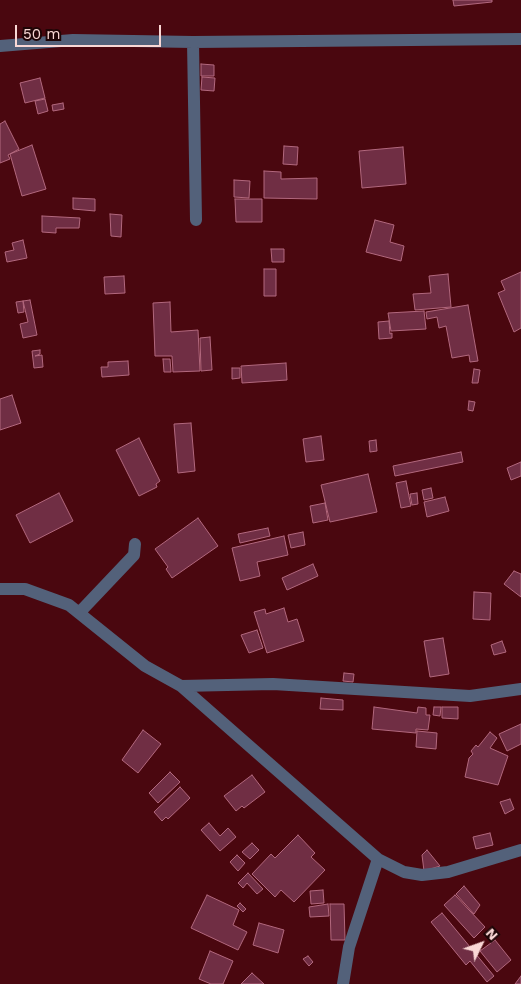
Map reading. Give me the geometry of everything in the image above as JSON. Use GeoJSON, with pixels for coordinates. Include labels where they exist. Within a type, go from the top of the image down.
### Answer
{"type":"FeatureCollection","features":[{"type":"Feature","properties":{"kind":"street"},"geometry":{"type":"LineString","coordinates":[[0,46],[73,40],[193,42],[354,38],[521,39]]}},
{"type":"Feature","properties":{"kind":"street"},"geometry":{"type":"LineString","coordinates":[[193,42],[196,220]]}},
{"type":"Feature","properties":{"kind":"street"},"geometry":{"type":"LineString","coordinates":[[79,613],[134,555],[135,544]]}},
{"type":"Feature","properties":{"kind":"street"},"geometry":{"type":"LineString","coordinates":[[0,589],[25,589],[69,605],[145,666],[181,686],[378,859],[404,872],[422,875],[448,872],[521,850]]}},
{"type":"Feature","properties":{"kind":"street"},"geometry":{"type":"LineString","coordinates":[[181,686],[273,684],[470,696],[521,689]]}},
{"type":"Feature","properties":{"kind":"street"},"geometry":{"type":"LineString","coordinates":[[343,984],[349,947],[378,859]]}},
{"type":"Feature","properties":{"kind":"building"},"geometry":{"type":"Polygon","coordinates":[[[453,0],[492,0],[492,2],[454,6],[453,0]]]}},
{"type":"Feature","properties":{"kind":"building"},"geometry":{"type":"Polygon","coordinates":[[[201,64],[214,65],[214,76],[201,76],[201,64]]]}},
{"type":"Feature","properties":{"kind":"building"},"geometry":{"type":"Polygon","coordinates":[[[202,77],[215,78],[214,91],[201,90],[202,77]]]}},
{"type":"Feature","properties":{"kind":"building"},"geometry":{"type":"Polygon","coordinates":[[[40,78],[45,98],[25,103],[20,83],[40,78]]]}},
{"type":"Feature","properties":{"kind":"building"},"geometry":{"type":"Polygon","coordinates":[[[45,99],[48,111],[38,114],[35,101],[45,99]]]}},
{"type":"Feature","properties":{"kind":"building"},"geometry":{"type":"Polygon","coordinates":[[[63,103],[64,109],[53,111],[52,105],[63,103]]]}},
{"type":"Feature","properties":{"kind":"building"},"geometry":{"type":"Polygon","coordinates":[[[5,121],[19,149],[8,155],[10,159],[0,163],[0,124],[5,121]]]}},
{"type":"Feature","properties":{"kind":"building"},"geometry":{"type":"Polygon","coordinates":[[[32,145],[46,189],[22,196],[10,154],[32,145]]]}},
{"type":"Feature","properties":{"kind":"building"},"geometry":{"type":"Polygon","coordinates":[[[284,146],[298,147],[297,165],[283,164],[284,146]]]}},
{"type":"Feature","properties":{"kind":"building"},"geometry":{"type":"Polygon","coordinates":[[[403,147],[406,184],[362,188],[359,151],[403,147]]]}},
{"type":"Feature","properties":{"kind":"building"},"geometry":{"type":"Polygon","coordinates":[[[264,171],[281,172],[281,179],[317,178],[317,199],[264,198],[264,171]]]}},
{"type":"Feature","properties":{"kind":"building"},"geometry":{"type":"Polygon","coordinates":[[[234,180],[250,181],[249,198],[234,197],[234,180]]]}},
{"type":"Feature","properties":{"kind":"building"},"geometry":{"type":"Polygon","coordinates":[[[73,198],[95,199],[95,211],[73,209],[73,198]]]}},
{"type":"Feature","properties":{"kind":"building"},"geometry":{"type":"Polygon","coordinates":[[[235,199],[262,199],[262,222],[236,222],[235,199]]]}},
{"type":"Feature","properties":{"kind":"building"},"geometry":{"type":"Polygon","coordinates":[[[110,214],[122,215],[121,237],[111,236],[110,214]]]}},
{"type":"Feature","properties":{"kind":"building"},"geometry":{"type":"Polygon","coordinates":[[[42,216],[80,218],[79,228],[56,228],[56,233],[42,232],[42,216]]]}},
{"type":"Feature","properties":{"kind":"building"},"geometry":{"type":"Polygon","coordinates":[[[375,220],[394,225],[390,242],[404,246],[401,261],[366,252],[375,220]]]}},
{"type":"Feature","properties":{"kind":"building"},"geometry":{"type":"Polygon","coordinates":[[[23,240],[27,258],[7,262],[5,252],[14,250],[12,243],[23,240]]]}},
{"type":"Feature","properties":{"kind":"building"},"geometry":{"type":"Polygon","coordinates":[[[271,249],[284,249],[284,262],[272,262],[271,249]]]}},
{"type":"Feature","properties":{"kind":"building"},"geometry":{"type":"Polygon","coordinates":[[[264,269],[276,269],[276,296],[264,296],[264,269]]]}},
{"type":"Feature","properties":{"kind":"building"},"geometry":{"type":"Polygon","coordinates":[[[521,272],[521,328],[514,332],[498,293],[505,290],[501,281],[521,272]]]}},
{"type":"Feature","properties":{"kind":"building"},"geometry":{"type":"Polygon","coordinates":[[[448,274],[451,307],[415,310],[413,294],[431,293],[429,276],[448,274]]]}},
{"type":"Feature","properties":{"kind":"building"},"geometry":{"type":"Polygon","coordinates":[[[124,276],[125,293],[105,294],[104,277],[124,276]]]}},
{"type":"Feature","properties":{"kind":"building"},"geometry":{"type":"Polygon","coordinates":[[[30,300],[37,335],[23,338],[20,324],[28,322],[23,301],[30,300]]]}},
{"type":"Feature","properties":{"kind":"building"},"geometry":{"type":"Polygon","coordinates":[[[23,301],[24,312],[18,313],[16,302],[23,301]]]}},
{"type":"Feature","properties":{"kind":"building"},"geometry":{"type":"Polygon","coordinates":[[[170,302],[171,332],[198,330],[200,371],[173,372],[172,356],[155,356],[153,303],[170,302]]]}},
{"type":"Feature","properties":{"kind":"building"},"geometry":{"type":"Polygon","coordinates":[[[468,305],[478,361],[470,362],[469,355],[452,358],[446,326],[439,328],[437,317],[427,319],[426,312],[468,305]]]}},
{"type":"Feature","properties":{"kind":"building"},"geometry":{"type":"Polygon","coordinates":[[[424,311],[426,329],[391,331],[388,313],[424,311]]]}},
{"type":"Feature","properties":{"kind":"building"},"geometry":{"type":"Polygon","coordinates":[[[389,321],[392,338],[379,339],[378,322],[389,321]]]}},
{"type":"Feature","properties":{"kind":"building"},"geometry":{"type":"Polygon","coordinates":[[[210,337],[212,370],[201,371],[200,338],[210,337]]]}},
{"type":"Feature","properties":{"kind":"building"},"geometry":{"type":"Polygon","coordinates":[[[40,350],[40,354],[35,356],[42,355],[43,367],[34,368],[32,351],[40,350]]]}},
{"type":"Feature","properties":{"kind":"building"},"geometry":{"type":"Polygon","coordinates":[[[163,359],[170,359],[171,372],[164,372],[163,359]]]}},
{"type":"Feature","properties":{"kind":"building"},"geometry":{"type":"Polygon","coordinates":[[[128,361],[129,375],[102,377],[101,367],[108,367],[108,362],[128,361]]]}},
{"type":"Feature","properties":{"kind":"building"},"geometry":{"type":"Polygon","coordinates":[[[286,363],[287,380],[242,383],[241,366],[286,363]]]}},
{"type":"Feature","properties":{"kind":"building"},"geometry":{"type":"Polygon","coordinates":[[[232,368],[240,368],[240,378],[232,379],[232,368]]]}},
{"type":"Feature","properties":{"kind":"building"},"geometry":{"type":"Polygon","coordinates":[[[474,369],[480,370],[478,383],[472,383],[474,369]]]}},
{"type":"Feature","properties":{"kind":"building"},"geometry":{"type":"Polygon","coordinates":[[[12,395],[21,423],[0,430],[0,399],[12,395]]]}},
{"type":"Feature","properties":{"kind":"building"},"geometry":{"type":"Polygon","coordinates":[[[469,401],[475,402],[473,411],[468,410],[469,401]]]}},
{"type":"Feature","properties":{"kind":"building"},"geometry":{"type":"Polygon","coordinates":[[[191,423],[195,471],[178,473],[174,424],[191,423]]]}},
{"type":"Feature","properties":{"kind":"building"},"geometry":{"type":"Polygon","coordinates":[[[321,436],[324,460],[306,462],[303,439],[321,436]]]}},
{"type":"Feature","properties":{"kind":"building"},"geometry":{"type":"Polygon","coordinates":[[[139,438],[160,481],[156,484],[157,487],[139,496],[116,450],[139,438]]]}},
{"type":"Feature","properties":{"kind":"building"},"geometry":{"type":"Polygon","coordinates":[[[376,440],[377,451],[370,452],[369,441],[376,440]]]}},
{"type":"Feature","properties":{"kind":"building"},"geometry":{"type":"Polygon","coordinates":[[[461,452],[463,462],[395,476],[393,466],[461,452]]]}},
{"type":"Feature","properties":{"kind":"building"},"geometry":{"type":"Polygon","coordinates":[[[521,462],[521,476],[511,480],[507,468],[521,462]]]}},
{"type":"Feature","properties":{"kind":"building"},"geometry":{"type":"Polygon","coordinates":[[[368,474],[377,512],[330,522],[321,485],[368,474]]]}},
{"type":"Feature","properties":{"kind":"building"},"geometry":{"type":"Polygon","coordinates":[[[406,481],[411,506],[401,508],[396,483],[406,481]]]}},
{"type":"Feature","properties":{"kind":"building"},"geometry":{"type":"Polygon","coordinates":[[[431,488],[433,498],[424,500],[422,490],[431,488]]]}},
{"type":"Feature","properties":{"kind":"building"},"geometry":{"type":"Polygon","coordinates":[[[59,493],[73,521],[30,543],[16,515],[59,493]]]}},
{"type":"Feature","properties":{"kind":"building"},"geometry":{"type":"Polygon","coordinates":[[[417,493],[418,504],[412,505],[410,494],[417,493]]]}},
{"type":"Feature","properties":{"kind":"building"},"geometry":{"type":"Polygon","coordinates":[[[445,497],[449,511],[427,517],[424,502],[445,497]]]}},
{"type":"Feature","properties":{"kind":"building"},"geometry":{"type":"Polygon","coordinates":[[[325,503],[328,520],[313,523],[310,506],[325,503]]]}},
{"type":"Feature","properties":{"kind":"building"},"geometry":{"type":"Polygon","coordinates":[[[198,518],[218,546],[172,578],[166,569],[168,567],[155,549],[198,518]]]}},
{"type":"Feature","properties":{"kind":"building"},"geometry":{"type":"Polygon","coordinates":[[[268,528],[270,536],[240,543],[238,534],[268,528]]]}},
{"type":"Feature","properties":{"kind":"building"},"geometry":{"type":"Polygon","coordinates":[[[303,532],[305,545],[291,548],[288,535],[303,532]]]}},
{"type":"Feature","properties":{"kind":"building"},"geometry":{"type":"Polygon","coordinates":[[[284,536],[288,555],[257,562],[260,576],[240,581],[232,548],[284,536]]]}},
{"type":"Feature","properties":{"kind":"building"},"geometry":{"type":"Polygon","coordinates":[[[313,564],[318,576],[287,590],[282,578],[313,564]]]}},
{"type":"Feature","properties":{"kind":"building"},"geometry":{"type":"Polygon","coordinates":[[[514,571],[521,574],[521,597],[504,584],[514,571]]]}},
{"type":"Feature","properties":{"kind":"building"},"geometry":{"type":"Polygon","coordinates":[[[474,592],[491,593],[490,620],[473,619],[474,592]]]}},
{"type":"Feature","properties":{"kind":"building"},"geometry":{"type":"Polygon","coordinates":[[[284,608],[288,622],[297,619],[304,641],[267,653],[254,612],[265,609],[266,614],[284,608]]]}},
{"type":"Feature","properties":{"kind":"building"},"geometry":{"type":"Polygon","coordinates":[[[257,630],[263,648],[249,653],[241,635],[257,630]]]}},
{"type":"Feature","properties":{"kind":"building"},"geometry":{"type":"Polygon","coordinates":[[[443,638],[449,674],[430,677],[424,641],[443,638]]]}},
{"type":"Feature","properties":{"kind":"building"},"geometry":{"type":"Polygon","coordinates":[[[502,641],[506,652],[494,655],[491,645],[502,641]]]}},
{"type":"Feature","properties":{"kind":"building"},"geometry":{"type":"Polygon","coordinates":[[[344,673],[354,674],[353,682],[343,681],[344,673]]]}},
{"type":"Feature","properties":{"kind":"building"},"geometry":{"type":"Polygon","coordinates":[[[321,698],[343,700],[343,710],[320,709],[321,698]]]}},
{"type":"Feature","properties":{"kind":"building"},"geometry":{"type":"Polygon","coordinates":[[[374,707],[417,713],[418,707],[426,708],[426,715],[430,715],[428,730],[416,729],[416,733],[372,729],[374,707]]]}},
{"type":"Feature","properties":{"kind":"building"},"geometry":{"type":"Polygon","coordinates":[[[434,707],[441,707],[440,716],[433,715],[434,707]]]}},
{"type":"Feature","properties":{"kind":"building"},"geometry":{"type":"Polygon","coordinates":[[[442,707],[458,707],[458,719],[442,718],[442,707]]]}},
{"type":"Feature","properties":{"kind":"building"},"geometry":{"type":"Polygon","coordinates":[[[521,724],[521,744],[507,751],[499,734],[521,724]]]}},
{"type":"Feature","properties":{"kind":"building"},"geometry":{"type":"Polygon","coordinates":[[[143,730],[161,744],[138,773],[122,760],[143,730]]]}},
{"type":"Feature","properties":{"kind":"building"},"geometry":{"type":"Polygon","coordinates":[[[417,731],[437,733],[436,749],[416,747],[417,731]]]}},
{"type":"Feature","properties":{"kind":"building"},"geometry":{"type":"Polygon","coordinates":[[[490,732],[497,738],[490,748],[508,756],[498,785],[465,777],[469,758],[473,754],[471,751],[476,745],[478,747],[490,732]]]}},
{"type":"Feature","properties":{"kind":"building"},"geometry":{"type":"Polygon","coordinates":[[[170,772],[180,782],[158,803],[149,793],[170,772]]]}},
{"type":"Feature","properties":{"kind":"building"},"geometry":{"type":"Polygon","coordinates":[[[252,775],[265,792],[244,808],[242,806],[236,811],[224,796],[252,775]]]}},
{"type":"Feature","properties":{"kind":"building"},"geometry":{"type":"Polygon","coordinates":[[[180,787],[190,798],[168,819],[166,817],[162,821],[154,812],[180,787]]]}},
{"type":"Feature","properties":{"kind":"building"},"geometry":{"type":"Polygon","coordinates":[[[510,799],[514,809],[505,814],[500,802],[510,799]]]}},
{"type":"Feature","properties":{"kind":"building"},"geometry":{"type":"Polygon","coordinates":[[[209,823],[220,836],[228,828],[236,837],[220,851],[201,830],[209,823]]]}},
{"type":"Feature","properties":{"kind":"building"},"geometry":{"type":"Polygon","coordinates":[[[490,833],[493,845],[476,849],[473,837],[490,833]]]}},
{"type":"Feature","properties":{"kind":"building"},"geometry":{"type":"Polygon","coordinates":[[[298,835],[315,853],[311,857],[325,870],[294,902],[281,890],[275,897],[252,874],[271,854],[275,858],[298,835]]]}},
{"type":"Feature","properties":{"kind":"building"},"geometry":{"type":"Polygon","coordinates":[[[252,843],[259,850],[250,859],[242,852],[252,843]]]}},
{"type":"Feature","properties":{"kind":"building"},"geometry":{"type":"Polygon","coordinates":[[[427,850],[440,866],[424,871],[422,855],[427,850]]]}},
{"type":"Feature","properties":{"kind":"building"},"geometry":{"type":"Polygon","coordinates":[[[237,855],[245,863],[238,871],[230,862],[237,855]]]}},
{"type":"Feature","properties":{"kind":"building"},"geometry":{"type":"Polygon","coordinates":[[[248,873],[263,889],[257,894],[247,883],[243,888],[238,883],[248,873]]]}},
{"type":"Feature","properties":{"kind":"building"},"geometry":{"type":"Polygon","coordinates":[[[464,886],[480,905],[474,914],[456,894],[464,886]]]}},
{"type":"Feature","properties":{"kind":"building"},"geometry":{"type":"Polygon","coordinates":[[[323,890],[324,903],[311,904],[310,891],[323,890]]]}},
{"type":"Feature","properties":{"kind":"building"},"geometry":{"type":"Polygon","coordinates":[[[207,895],[239,910],[233,925],[247,932],[238,950],[191,928],[207,895]]]}},
{"type":"Feature","properties":{"kind":"building"},"geometry":{"type":"Polygon","coordinates":[[[455,895],[485,927],[474,938],[444,905],[455,895]]]}},
{"type":"Feature","properties":{"kind":"building"},"geometry":{"type":"Polygon","coordinates":[[[240,903],[246,909],[243,912],[237,906],[240,903]]]}},
{"type":"Feature","properties":{"kind":"building"},"geometry":{"type":"Polygon","coordinates":[[[328,904],[329,916],[310,917],[309,907],[328,904]]]}},
{"type":"Feature","properties":{"kind":"building"},"geometry":{"type":"Polygon","coordinates":[[[330,904],[344,904],[345,940],[331,940],[330,904]]]}},
{"type":"Feature","properties":{"kind":"building"},"geometry":{"type":"Polygon","coordinates":[[[442,913],[494,976],[487,982],[470,961],[466,965],[431,922],[442,913]]]}},
{"type":"Feature","properties":{"kind":"building"},"geometry":{"type":"Polygon","coordinates":[[[259,923],[284,930],[278,953],[253,945],[259,923]]]}},
{"type":"Feature","properties":{"kind":"building"},"geometry":{"type":"Polygon","coordinates":[[[495,940],[511,960],[497,972],[480,951],[495,940]]]}},
{"type":"Feature","properties":{"kind":"building"},"geometry":{"type":"Polygon","coordinates":[[[210,951],[233,961],[223,984],[211,984],[199,979],[210,951]]]}},
{"type":"Feature","properties":{"kind":"building"},"geometry":{"type":"Polygon","coordinates":[[[308,956],[313,962],[309,966],[303,959],[308,956]]]}},
{"type":"Feature","properties":{"kind":"building"},"geometry":{"type":"Polygon","coordinates":[[[252,973],[264,984],[241,984],[252,973]]]}},
{"type":"Feature","properties":{"kind":"building"},"geometry":{"type":"Polygon","coordinates":[[[521,976],[521,984],[515,984],[521,976]]]}}]}
